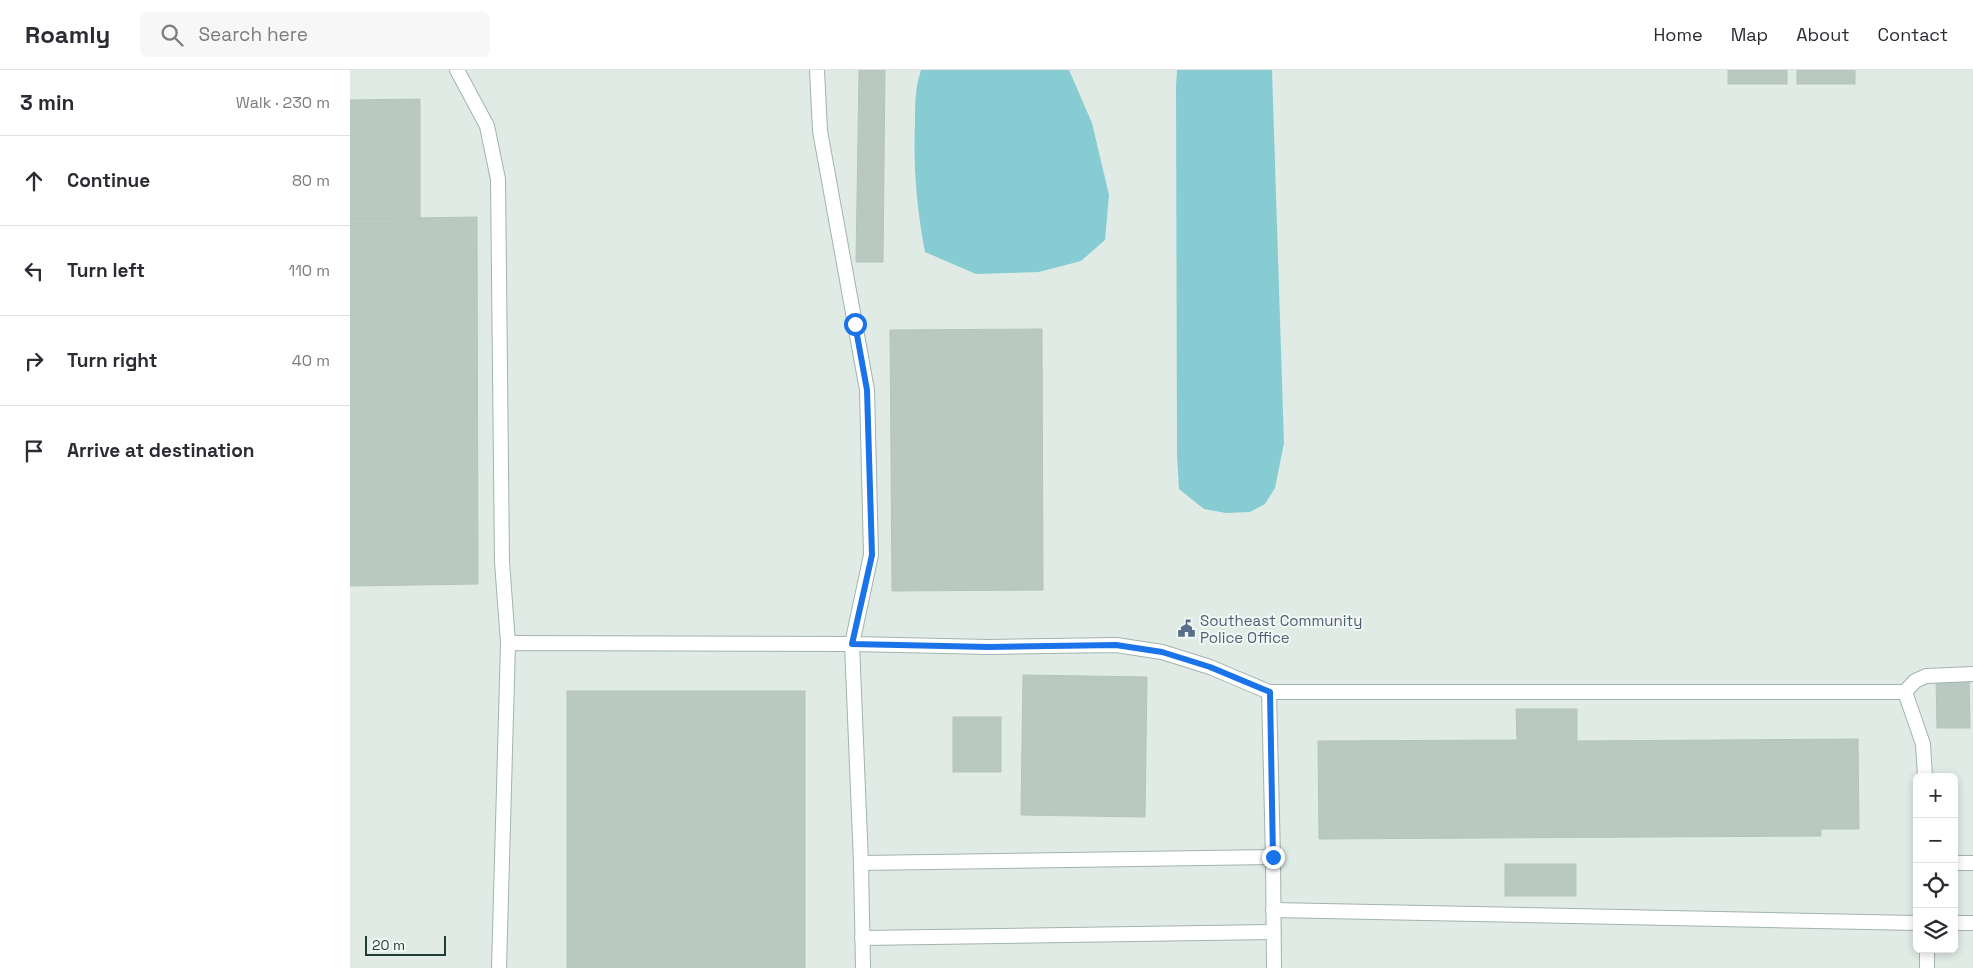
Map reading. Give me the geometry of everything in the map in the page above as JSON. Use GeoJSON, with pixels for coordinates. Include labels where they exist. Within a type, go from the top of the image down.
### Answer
{"type":"FeatureCollection","features":[{"type":"Feature","properties":{"kind":"lane"},"geometry":{"type":"LineString","coordinates":[[457,70],[487,126],[498,179],[502,562],[508,643],[499,968]]}},
{"type":"Feature","properties":{"kind":"lane"},"geometry":{"type":"LineString","coordinates":[[817,70],[820,131],[867,390],[872,555],[852,644],[861,863],[863,968]]}},
{"type":"Feature","properties":{"kind":"lane"},"geometry":{"type":"LineString","coordinates":[[508,643],[852,644],[989,647],[1116,645],[1162,652],[1210,667],[1270,692],[1905,692],[1915,681],[1926,676],[1973,674]]}},
{"type":"Feature","properties":{"kind":"lane"},"geometry":{"type":"LineString","coordinates":[[1270,692],[1274,968]]}},
{"type":"Feature","properties":{"kind":"lane"},"geometry":{"type":"LineString","coordinates":[[1905,692],[1923,744],[1925,773]]}},
{"type":"Feature","properties":{"kind":"lane"},"geometry":{"type":"LineString","coordinates":[[861,863],[1273,857]]}},
{"type":"Feature","properties":{"kind":"lane"},"geometry":{"type":"LineString","coordinates":[[1958,863],[1973,863]]}},
{"type":"Feature","properties":{"kind":"lane"},"geometry":{"type":"LineString","coordinates":[[1273,910],[1913,923]]}},
{"type":"Feature","properties":{"kind":"lane"},"geometry":{"type":"LineString","coordinates":[[1958,923],[1973,923]]}},
{"type":"Feature","properties":{"kind":"lane"},"geometry":{"type":"LineString","coordinates":[[862,938],[1273,932]]}},
{"type":"Feature","properties":{"kind":"lane"},"geometry":{"type":"LineString","coordinates":[[1927,953],[1927,968]]}},
{"type":"Feature","properties":{"kind":"water"},"geometry":{"type":"Polygon","coordinates":[[[921,70],[1069,70],[1092,123],[1109,195],[1105,240],[1081,261],[1039,272],[976,274],[925,252],[915,172],[915,110],[921,70]]]}},
{"type":"Feature","properties":{"kind":"water"},"geometry":{"type":"Polygon","coordinates":[[[1177,70],[1272,70],[1284,443],[1275,488],[1265,504],[1250,512],[1226,513],[1204,509],[1179,489],[1177,455],[1177,70]]]}},
{"type":"Feature","properties":{"kind":"building"},"geometry":{"type":"Polygon","coordinates":[[[859,70],[885,70],[883,262],[856,262],[859,70]]]}},
{"type":"Feature","properties":{"kind":"building"},"geometry":{"type":"Polygon","coordinates":[[[1728,70],[1787,70],[1787,84],[1728,84],[1728,70]]]}},
{"type":"Feature","properties":{"kind":"building"},"geometry":{"type":"Polygon","coordinates":[[[1797,70],[1855,70],[1855,84],[1797,84],[1797,70]]]}},
{"type":"Feature","properties":{"kind":"building"},"geometry":{"type":"Polygon","coordinates":[[[420,99],[420,219],[350,219],[350,100],[420,99]]]}},
{"type":"Feature","properties":{"kind":"building"},"geometry":{"type":"Polygon","coordinates":[[[477,217],[478,584],[350,586],[350,219],[477,217]]]}},
{"type":"Feature","properties":{"kind":"building"},"geometry":{"type":"Polygon","coordinates":[[[1042,329],[1043,590],[892,591],[890,330],[1042,329]]]}},
{"type":"Feature","properties":{"kind":"building"},"geometry":{"type":"Polygon","coordinates":[[[1023,675],[1147,677],[1145,817],[1021,815],[1023,675]]]}},
{"type":"Feature","properties":{"kind":"building"},"geometry":{"type":"Polygon","coordinates":[[[1936,678],[1969,678],[1970,728],[1937,728],[1936,678]]]}},
{"type":"Feature","properties":{"kind":"building"},"geometry":{"type":"Polygon","coordinates":[[[567,691],[805,691],[805,968],[567,968],[567,691]]]}},
{"type":"Feature","properties":{"kind":"building"},"geometry":{"type":"Polygon","coordinates":[[[1516,709],[1577,709],[1577,741],[1858,739],[1859,829],[1821,829],[1821,836],[1319,839],[1318,741],[1517,740],[1516,709]]]}},
{"type":"Feature","properties":{"kind":"building"},"geometry":{"type":"Polygon","coordinates":[[[953,717],[1001,717],[1001,772],[953,772],[953,717]]]}},
{"type":"Feature","properties":{"kind":"building"},"geometry":{"type":"Polygon","coordinates":[[[1505,864],[1576,864],[1576,896],[1505,896],[1505,864]]]}},
{"type":"Feature","properties":{"kind":"place","name":"Southeast Community Police Office"},"geometry":{"type":"Point","coordinates":[1186,629]}},
{"type":"Feature","properties":{"kind":"route"},"geometry":{"type":"LineString","coordinates":[[855,324],[867,390],[872,555],[852,644],[989,647],[1116,645],[1162,652],[1210,667],[1270,692],[1273,857]]}}]}
